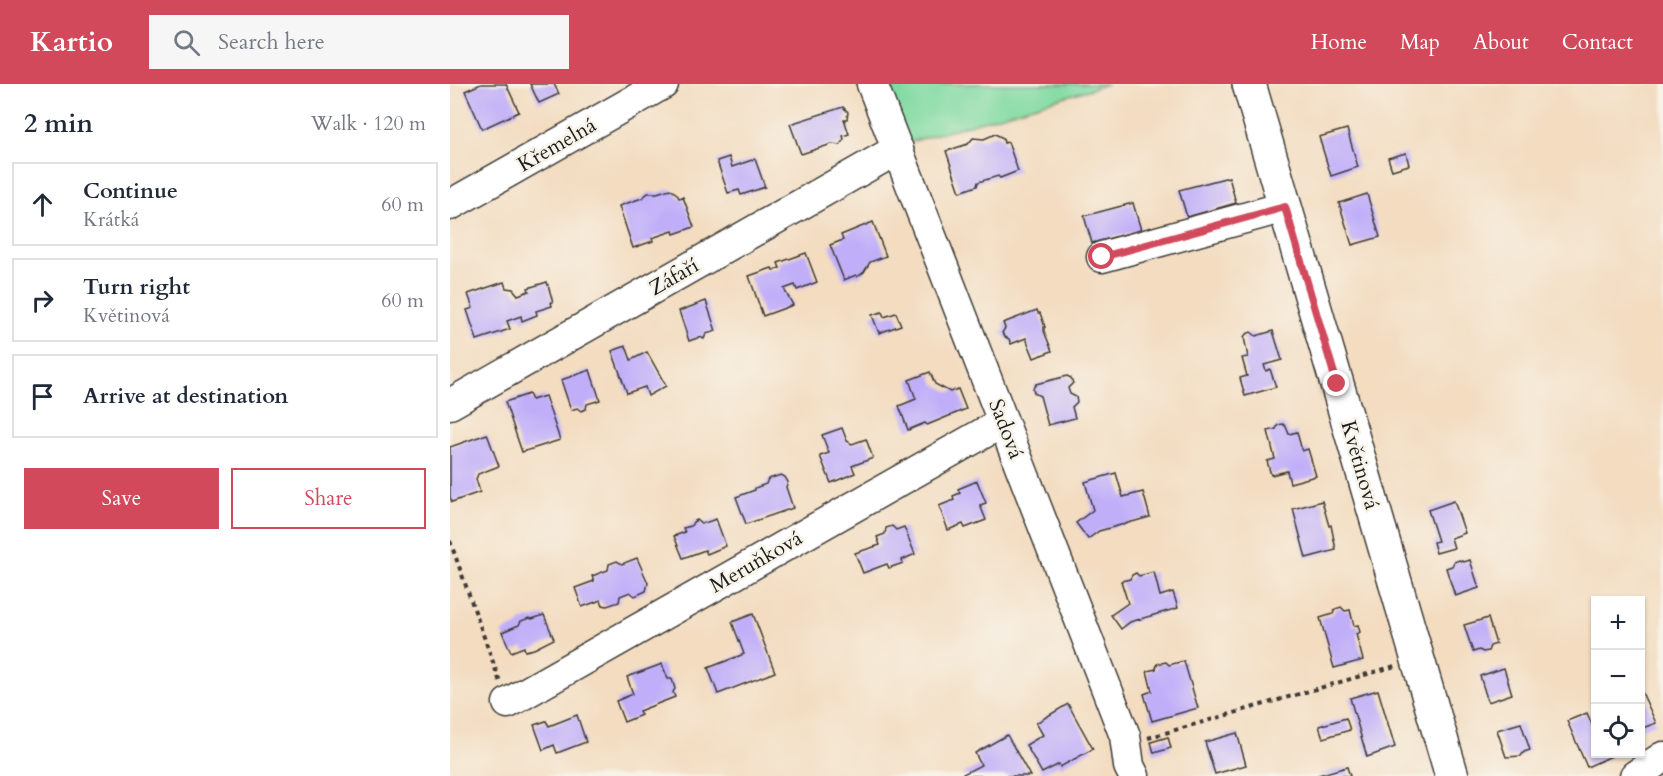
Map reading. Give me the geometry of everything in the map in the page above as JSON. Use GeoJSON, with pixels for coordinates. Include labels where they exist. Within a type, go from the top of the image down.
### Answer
{"type":"FeatureCollection","features":[{"type":"Feature","properties":{"kind":"main road","name":"Květinová"},"geometry":{"type":"LineString","coordinates":[[1248,84],[1452,776]]}},
{"type":"Feature","properties":{"kind":"street","name":"Křemelná"},"geometry":{"type":"LineString","coordinates":[[450,205],[663,84]]}},
{"type":"Feature","properties":{"kind":"street","name":"Sadová"},"geometry":{"type":"LineString","coordinates":[[872,84],[1004,422],[1125,765]]}},
{"type":"Feature","properties":{"kind":"street","name":"Záfaří"},"geometry":{"type":"LineString","coordinates":[[450,404],[898,149]]}},
{"type":"Feature","properties":{"kind":"street"},"geometry":{"type":"LineString","coordinates":[[1102,257],[1285,207]]}},
{"type":"Feature","properties":{"kind":"street","name":"Meruňková"},"geometry":{"type":"LineString","coordinates":[[508,703],[1004,422]]}},
{"type":"Feature","properties":{"kind":"street"},"geometry":{"type":"LineString","coordinates":[[1635,776],[1663,757]]}},
{"type":"Feature","properties":{"kind":"path"},"geometry":{"type":"LineString","coordinates":[[450,541],[508,703]]}},
{"type":"Feature","properties":{"kind":"path"},"geometry":{"type":"LineString","coordinates":[[1125,765],[1402,664]]}},
{"type":"Feature","properties":{"kind":"green space"},"geometry":{"type":"Polygon","coordinates":[[[882,84],[1108,84],[907,143],[882,84]]]}},
{"type":"Feature","properties":{"kind":"building"},"geometry":{"type":"Polygon","coordinates":[[[481,84],[506,84],[519,112],[482,129],[465,91],[481,84]]]}},
{"type":"Feature","properties":{"kind":"building"},"geometry":{"type":"Polygon","coordinates":[[[530,84],[554,84],[559,94],[539,103],[530,84]]]}},
{"type":"Feature","properties":{"kind":"building"},"geometry":{"type":"Polygon","coordinates":[[[843,107],[848,112],[847,119],[844,119],[849,134],[843,136],[844,139],[840,145],[832,144],[801,154],[790,124],[843,107]]]}},
{"type":"Feature","properties":{"kind":"building"},"geometry":{"type":"Polygon","coordinates":[[[1347,129],[1358,167],[1331,176],[1319,137],[1347,129]]]}},
{"type":"Feature","properties":{"kind":"building"},"geometry":{"type":"Polygon","coordinates":[[[995,134],[1003,138],[1004,143],[1008,142],[1018,171],[1000,178],[998,176],[978,182],[977,186],[960,192],[946,151],[968,144],[973,138],[984,139],[995,134]]]}},
{"type":"Feature","properties":{"kind":"building"},"geometry":{"type":"Polygon","coordinates":[[[1406,153],[1409,165],[1392,170],[1388,158],[1406,153]]]}},
{"type":"Feature","properties":{"kind":"building"},"geometry":{"type":"Polygon","coordinates":[[[729,157],[732,167],[755,159],[765,187],[741,195],[739,190],[728,193],[717,161],[729,157]]]}},
{"type":"Feature","properties":{"kind":"building"},"geometry":{"type":"Polygon","coordinates":[[[1229,177],[1236,203],[1187,217],[1179,190],[1229,177]]]}},
{"type":"Feature","properties":{"kind":"building"},"geometry":{"type":"Polygon","coordinates":[[[670,189],[679,198],[683,197],[694,227],[652,238],[653,241],[633,248],[619,206],[642,198],[648,193],[670,189]]]}},
{"type":"Feature","properties":{"kind":"building"},"geometry":{"type":"Polygon","coordinates":[[[1367,194],[1380,237],[1352,245],[1339,203],[1367,194]]]}},
{"type":"Feature","properties":{"kind":"building"},"geometry":{"type":"Polygon","coordinates":[[[1133,203],[1141,230],[1092,243],[1084,216],[1133,203]]]}},
{"type":"Feature","properties":{"kind":"building"},"geometry":{"type":"Polygon","coordinates":[[[873,222],[886,256],[870,262],[864,272],[857,277],[856,275],[844,280],[830,245],[843,240],[841,235],[873,222]]]}},
{"type":"Feature","properties":{"kind":"building"},"geometry":{"type":"Polygon","coordinates":[[[806,253],[817,282],[797,290],[795,285],[784,289],[793,305],[763,316],[749,276],[772,268],[773,270],[780,268],[778,263],[806,253]]]}},
{"type":"Feature","properties":{"kind":"building"},"geometry":{"type":"Polygon","coordinates":[[[504,282],[506,288],[513,289],[518,295],[529,291],[528,288],[547,282],[552,306],[536,311],[537,315],[522,321],[521,316],[507,321],[510,329],[477,340],[467,310],[473,308],[468,294],[504,282]]]}},
{"type":"Feature","properties":{"kind":"building"},"geometry":{"type":"Polygon","coordinates":[[[706,301],[716,331],[706,334],[704,339],[700,337],[689,341],[679,311],[706,301]]]}},
{"type":"Feature","properties":{"kind":"building"},"geometry":{"type":"Polygon","coordinates":[[[1037,310],[1052,351],[1034,358],[1026,338],[1011,344],[1002,333],[1005,328],[1003,323],[1037,310]]]}},
{"type":"Feature","properties":{"kind":"building"},"geometry":{"type":"Polygon","coordinates":[[[882,312],[884,317],[896,313],[901,325],[879,333],[872,315],[882,312]]]}},
{"type":"Feature","properties":{"kind":"building"},"geometry":{"type":"Polygon","coordinates":[[[1273,331],[1282,360],[1264,365],[1266,371],[1270,369],[1276,387],[1245,396],[1240,378],[1247,376],[1242,358],[1248,357],[1244,337],[1251,332],[1256,336],[1273,331]]]}},
{"type":"Feature","properties":{"kind":"building"},"geometry":{"type":"Polygon","coordinates":[[[626,346],[631,360],[647,352],[666,386],[648,396],[645,387],[627,393],[612,351],[626,346]]]}},
{"type":"Feature","properties":{"kind":"building"},"geometry":{"type":"Polygon","coordinates":[[[590,370],[600,400],[587,404],[586,409],[581,411],[577,408],[571,410],[561,380],[590,370]]]}},
{"type":"Feature","properties":{"kind":"building"},"geometry":{"type":"Polygon","coordinates":[[[930,372],[935,384],[950,392],[958,389],[966,409],[908,430],[899,406],[916,399],[909,380],[930,372]]]}},
{"type":"Feature","properties":{"kind":"building"},"geometry":{"type":"Polygon","coordinates":[[[1067,376],[1073,383],[1068,388],[1070,394],[1076,397],[1077,402],[1072,407],[1075,418],[1048,425],[1040,396],[1034,393],[1033,388],[1036,384],[1067,376]]]}},
{"type":"Feature","properties":{"kind":"building"},"geometry":{"type":"Polygon","coordinates":[[[529,394],[532,400],[545,396],[560,440],[522,452],[505,402],[529,394]]]}},
{"type":"Feature","properties":{"kind":"building"},"geometry":{"type":"Polygon","coordinates":[[[1283,424],[1289,434],[1297,432],[1302,451],[1308,449],[1316,476],[1290,483],[1287,471],[1271,475],[1267,461],[1275,459],[1268,431],[1283,424]]]}},
{"type":"Feature","properties":{"kind":"building"},"geometry":{"type":"Polygon","coordinates":[[[842,428],[847,441],[852,444],[866,439],[873,458],[852,466],[855,473],[831,483],[820,456],[829,453],[822,435],[842,428]]]}},
{"type":"Feature","properties":{"kind":"building"},"geometry":{"type":"Polygon","coordinates":[[[487,434],[499,466],[478,474],[476,479],[480,492],[452,502],[450,497],[450,447],[487,434]]]}},
{"type":"Feature","properties":{"kind":"building"},"geometry":{"type":"Polygon","coordinates":[[[1116,473],[1123,497],[1143,492],[1150,517],[1099,531],[1088,539],[1076,523],[1093,510],[1085,482],[1116,473]]]}},
{"type":"Feature","properties":{"kind":"building"},"geometry":{"type":"Polygon","coordinates":[[[781,475],[788,482],[786,487],[793,508],[746,524],[736,497],[766,484],[768,479],[781,475]]]}},
{"type":"Feature","properties":{"kind":"building"},"geometry":{"type":"Polygon","coordinates":[[[977,481],[986,503],[980,505],[986,520],[965,528],[963,524],[948,530],[939,506],[954,500],[953,496],[960,493],[958,489],[977,481]]]}},
{"type":"Feature","properties":{"kind":"building"},"geometry":{"type":"Polygon","coordinates":[[[1322,501],[1329,526],[1331,525],[1336,550],[1306,558],[1293,509],[1322,501]]]}},
{"type":"Feature","properties":{"kind":"building"},"geometry":{"type":"Polygon","coordinates":[[[1454,501],[1465,533],[1451,538],[1454,548],[1436,553],[1433,542],[1438,541],[1428,510],[1454,501]]]}},
{"type":"Feature","properties":{"kind":"building"},"geometry":{"type":"Polygon","coordinates":[[[716,519],[726,546],[707,554],[705,550],[683,558],[674,536],[685,532],[683,528],[691,526],[697,520],[702,524],[716,519]]]}},
{"type":"Feature","properties":{"kind":"building"},"geometry":{"type":"Polygon","coordinates":[[[892,526],[896,530],[904,527],[915,554],[902,560],[903,563],[889,568],[887,564],[863,573],[855,553],[880,545],[877,537],[885,534],[886,528],[892,526]]]}},
{"type":"Feature","properties":{"kind":"building"},"geometry":{"type":"Polygon","coordinates":[[[637,558],[648,583],[646,591],[635,596],[630,592],[620,596],[619,602],[607,606],[603,605],[601,600],[582,607],[575,588],[594,581],[592,576],[608,570],[609,564],[617,561],[622,564],[637,558]]]}},
{"type":"Feature","properties":{"kind":"building"},"geometry":{"type":"Polygon","coordinates":[[[1459,560],[1464,562],[1470,560],[1479,588],[1455,596],[1446,568],[1459,560]]]}},
{"type":"Feature","properties":{"kind":"building"},"geometry":{"type":"Polygon","coordinates":[[[1154,572],[1160,596],[1173,592],[1178,608],[1130,622],[1121,629],[1111,615],[1128,603],[1121,581],[1130,579],[1136,573],[1139,576],[1154,572]]]}},
{"type":"Feature","properties":{"kind":"building"},"geometry":{"type":"Polygon","coordinates":[[[1341,607],[1345,611],[1350,610],[1354,626],[1358,625],[1360,632],[1356,634],[1363,660],[1334,668],[1320,618],[1333,614],[1335,609],[1341,607]]]}},
{"type":"Feature","properties":{"kind":"building"},"geometry":{"type":"Polygon","coordinates":[[[753,614],[775,672],[718,694],[708,668],[744,654],[732,622],[753,614]]]}},
{"type":"Feature","properties":{"kind":"building"},"geometry":{"type":"Polygon","coordinates":[[[544,615],[554,639],[534,649],[525,651],[524,647],[511,652],[502,632],[519,625],[521,621],[544,615]]]}},
{"type":"Feature","properties":{"kind":"building"},"geometry":{"type":"Polygon","coordinates":[[[1488,618],[1496,644],[1490,646],[1488,651],[1473,652],[1464,625],[1488,618]]]}},
{"type":"Feature","properties":{"kind":"building"},"geometry":{"type":"Polygon","coordinates":[[[1184,661],[1198,708],[1152,721],[1144,694],[1152,691],[1147,671],[1156,669],[1157,664],[1166,662],[1169,665],[1184,661]]]}},
{"type":"Feature","properties":{"kind":"building"},"geometry":{"type":"Polygon","coordinates":[[[662,664],[668,679],[672,679],[675,697],[639,711],[641,715],[624,722],[616,701],[633,694],[627,677],[662,664]]]}},
{"type":"Feature","properties":{"kind":"building"},"geometry":{"type":"Polygon","coordinates":[[[1504,668],[1512,694],[1488,702],[1480,676],[1504,668]]]}},
{"type":"Feature","properties":{"kind":"building"},"geometry":{"type":"Polygon","coordinates":[[[1378,690],[1395,747],[1367,757],[1350,698],[1378,690]]]}},
{"type":"Feature","properties":{"kind":"building"},"geometry":{"type":"Polygon","coordinates":[[[1645,699],[1656,723],[1645,727],[1645,699]]]}},
{"type":"Feature","properties":{"kind":"building"},"geometry":{"type":"Polygon","coordinates":[[[1068,704],[1093,749],[1060,767],[1059,764],[1042,773],[1026,745],[1043,735],[1036,723],[1068,704]]]}},
{"type":"Feature","properties":{"kind":"building"},"geometry":{"type":"Polygon","coordinates":[[[1587,713],[1591,722],[1591,758],[1607,758],[1587,767],[1567,721],[1587,713]]]}},
{"type":"Feature","properties":{"kind":"building"},"geometry":{"type":"Polygon","coordinates":[[[577,715],[586,742],[557,753],[554,745],[543,750],[534,725],[546,721],[549,726],[577,715]]]}},
{"type":"Feature","properties":{"kind":"building"},"geometry":{"type":"Polygon","coordinates":[[[1346,718],[1350,730],[1323,738],[1319,726],[1346,718]]]}},
{"type":"Feature","properties":{"kind":"building"},"geometry":{"type":"Polygon","coordinates":[[[1521,723],[1530,750],[1521,756],[1506,757],[1497,730],[1521,723]]]}},
{"type":"Feature","properties":{"kind":"building"},"geometry":{"type":"Polygon","coordinates":[[[1237,733],[1246,765],[1215,774],[1205,742],[1237,733]]]}},
{"type":"Feature","properties":{"kind":"building"},"geometry":{"type":"Polygon","coordinates":[[[1007,735],[1030,776],[964,776],[963,774],[981,765],[975,753],[1007,735]]]}},
{"type":"Feature","properties":{"kind":"building"},"geometry":{"type":"Polygon","coordinates":[[[1168,737],[1171,748],[1154,753],[1151,742],[1168,737]]]}},
{"type":"Feature","properties":{"kind":"building"},"geometry":{"type":"Polygon","coordinates":[[[1347,767],[1350,776],[1318,776],[1318,775],[1347,767]]]}},
{"type":"Feature","properties":{"kind":"route"},"geometry":{"type":"LineString","coordinates":[[1102,257],[1285,207],[1337,384]]}}]}
